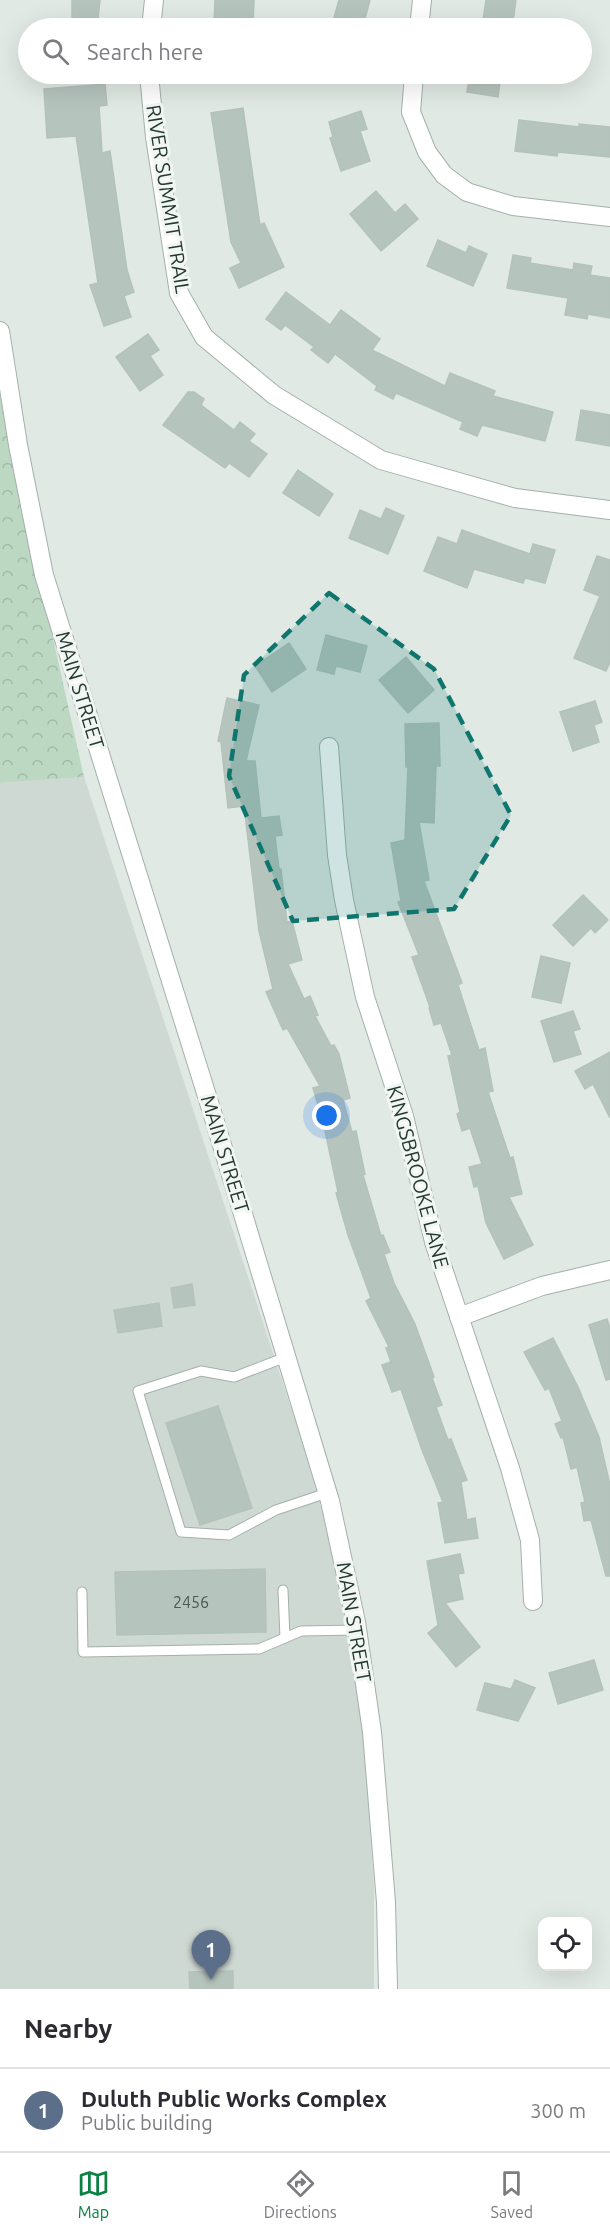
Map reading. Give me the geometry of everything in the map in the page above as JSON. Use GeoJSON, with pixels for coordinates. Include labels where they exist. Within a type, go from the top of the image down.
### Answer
{"type":"FeatureCollection","features":[{"type":"Feature","properties":{"kind":"street"},"geometry":{"type":"LineString","coordinates":[[152,18],[154,0]]}},
{"type":"Feature","properties":{"kind":"street"},"geometry":{"type":"LineString","coordinates":[[420,18],[422,0]]}},
{"type":"Feature","properties":{"kind":"street","name":"RIVER SUMMIT TRAIL"},"geometry":{"type":"LineString","coordinates":[[150,84],[155,137],[179,293],[204,337],[274,395],[381,460],[515,498],[610,510]]}},
{"type":"Feature","properties":{"kind":"street"},"geometry":{"type":"LineString","coordinates":[[413,84],[411,112],[427,152],[444,175],[466,192],[513,206],[610,217]]}},
{"type":"Feature","properties":{"kind":"street","name":"MAIN STREET"},"geometry":{"type":"LineString","coordinates":[[0,331],[18,445],[44,575],[212,1112],[327,1492],[357,1630],[372,1732],[386,1902],[388,1989]]}},
{"type":"Feature","properties":{"kind":"street","name":"KINGSBROOKE LANE"},"geometry":{"type":"LineString","coordinates":[[329,747],[337,855],[344,900],[365,997],[404,1116],[434,1242],[510,1468],[530,1540],[533,1601]]}},
{"type":"Feature","properties":{"kind":"street"},"geometry":{"type":"LineString","coordinates":[[459,1317],[542,1286],[610,1270]]}},
{"type":"Feature","properties":{"kind":"lane"},"geometry":{"type":"LineString","coordinates":[[286,1357],[234,1377],[201,1371],[138,1391],[181,1532],[229,1535],[276,1510],[327,1492]]}},
{"type":"Feature","properties":{"kind":"lane"},"geometry":{"type":"LineString","coordinates":[[283,1590],[285,1638]]}},
{"type":"Feature","properties":{"kind":"lane"},"geometry":{"type":"LineString","coordinates":[[82,1592],[83,1652],[259,1649],[301,1631],[357,1630]]}},
{"type":"Feature","properties":{"kind":"highlighted area"},"geometry":{"type":"Polygon","coordinates":[[[329,593],[434,669],[511,815],[454,909],[293,921],[229,776],[244,675],[329,593]]]}},
{"type":"Feature","properties":{"kind":"shaded area"},"geometry":{"type":"Polygon","coordinates":[[[84,777],[298,1429],[355,1623],[374,1886],[374,1989],[0,1989],[0,783],[84,777]]]}},
{"type":"Feature","properties":{"kind":"green space"},"geometry":{"type":"Polygon","coordinates":[[[0,320],[34,553],[84,777],[0,783],[0,320]]]}},
{"type":"Feature","properties":{"kind":"building"},"geometry":{"type":"Polygon","coordinates":[[[72,0],[100,0],[98,18],[72,18],[72,0]]]}},
{"type":"Feature","properties":{"kind":"building"},"geometry":{"type":"Polygon","coordinates":[[[215,0],[254,0],[253,18],[214,18],[215,0]]]}},
{"type":"Feature","properties":{"kind":"building"},"geometry":{"type":"Polygon","coordinates":[[[339,0],[370,0],[365,18],[334,18],[339,0]]]}},
{"type":"Feature","properties":{"kind":"building"},"geometry":{"type":"Polygon","coordinates":[[[486,0],[516,0],[513,18],[483,18],[486,0]]]}},
{"type":"Feature","properties":{"kind":"building"},"geometry":{"type":"Polygon","coordinates":[[[105,84],[107,105],[99,106],[102,153],[110,151],[127,270],[134,292],[124,296],[131,317],[104,326],[90,285],[98,283],[76,136],[47,138],[44,89],[105,84]]]}},
{"type":"Feature","properties":{"kind":"building"},"geometry":{"type":"Polygon","coordinates":[[[468,84],[500,84],[498,97],[467,92],[468,84]]]}},
{"type":"Feature","properties":{"kind":"building"},"geometry":{"type":"Polygon","coordinates":[[[243,108],[260,225],[264,223],[284,267],[239,288],[230,268],[241,263],[231,242],[211,113],[243,108]]]}},
{"type":"Feature","properties":{"kind":"building"},"geometry":{"type":"Polygon","coordinates":[[[361,111],[367,129],[360,131],[370,161],[341,171],[330,138],[333,137],[329,122],[361,111]]]}},
{"type":"Feature","properties":{"kind":"building"},"geometry":{"type":"Polygon","coordinates":[[[519,120],[579,127],[579,124],[610,127],[610,157],[558,152],[557,156],[515,151],[519,120]]]}},
{"type":"Feature","properties":{"kind":"building"},"geometry":{"type":"Polygon","coordinates":[[[376,191],[395,213],[405,204],[418,219],[381,251],[350,214],[376,191]]]}},
{"type":"Feature","properties":{"kind":"building"},"geometry":{"type":"Polygon","coordinates":[[[438,240],[466,253],[469,246],[487,254],[473,286],[427,266],[438,240]]]}},
{"type":"Feature","properties":{"kind":"building"},"geometry":{"type":"Polygon","coordinates":[[[513,255],[531,258],[530,263],[573,270],[574,263],[592,266],[590,275],[610,278],[610,318],[588,314],[587,319],[565,315],[568,298],[507,288],[513,255]]]}},
{"type":"Feature","properties":{"kind":"building"},"geometry":{"type":"Polygon","coordinates":[[[286,292],[330,325],[341,310],[380,339],[372,350],[445,386],[450,373],[495,391],[493,396],[553,412],[545,441],[482,425],[477,436],[460,429],[463,422],[396,393],[393,399],[375,390],[377,386],[335,354],[328,363],[311,350],[314,347],[285,325],[281,330],[266,319],[286,292]]]}},
{"type":"Feature","properties":{"kind":"building"},"geometry":{"type":"Polygon","coordinates":[[[148,334],[159,350],[150,356],[163,375],[140,391],[116,357],[148,334]]]}},
{"type":"Feature","properties":{"kind":"building"},"geometry":{"type":"Polygon","coordinates":[[[188,392],[194,392],[204,399],[201,405],[234,430],[240,422],[255,434],[249,441],[267,454],[249,477],[229,463],[225,468],[163,425],[188,392]]]}},
{"type":"Feature","properties":{"kind":"building"},"geometry":{"type":"Polygon","coordinates":[[[581,410],[610,415],[610,446],[576,440],[581,410]]]}},
{"type":"Feature","properties":{"kind":"building"},"geometry":{"type":"Polygon","coordinates":[[[298,470],[333,494],[319,516],[283,493],[298,470]]]}},
{"type":"Feature","properties":{"kind":"building"},"geometry":{"type":"Polygon","coordinates":[[[386,508],[404,516],[388,554],[349,538],[360,510],[381,519],[386,508]]]}},
{"type":"Feature","properties":{"kind":"building"},"geometry":{"type":"Polygon","coordinates":[[[462,530],[530,554],[533,544],[555,550],[545,583],[525,578],[523,583],[474,569],[467,588],[424,571],[438,537],[457,544],[462,530]]]}},
{"type":"Feature","properties":{"kind":"building"},"geometry":{"type":"Polygon","coordinates":[[[597,556],[610,560],[610,662],[606,671],[574,658],[600,596],[584,590],[597,556]]]}},
{"type":"Feature","properties":{"kind":"building"},"geometry":{"type":"Polygon","coordinates":[[[326,635],[367,646],[360,672],[336,666],[334,674],[317,670],[326,635]]]}},
{"type":"Feature","properties":{"kind":"building"},"geometry":{"type":"Polygon","coordinates":[[[289,643],[306,669],[272,692],[255,666],[289,643]]]}},
{"type":"Feature","properties":{"kind":"building"},"geometry":{"type":"Polygon","coordinates":[[[406,657],[434,690],[408,713],[379,680],[406,657]]]}},
{"type":"Feature","properties":{"kind":"building"},"geometry":{"type":"Polygon","coordinates":[[[227,698],[259,705],[246,761],[255,761],[261,818],[279,816],[282,835],[275,836],[287,922],[292,921],[302,960],[288,964],[304,999],[310,996],[318,1015],[315,1016],[331,1046],[334,1045],[339,1054],[350,1098],[343,1100],[352,1132],[356,1131],[365,1174],[363,1175],[381,1236],[383,1235],[390,1252],[384,1254],[394,1283],[415,1324],[434,1377],[432,1378],[442,1405],[436,1407],[448,1440],[451,1439],[467,1480],[461,1482],[467,1520],[475,1518],[478,1538],[445,1543],[438,1503],[443,1502],[401,1389],[392,1392],[382,1365],[391,1362],[386,1348],[389,1347],[366,1301],[371,1298],[348,1235],[336,1193],[338,1192],[324,1126],[313,1088],[320,1086],[287,1028],[283,1030],[266,992],[273,989],[259,931],[244,806],[228,808],[221,742],[218,741],[227,698]]]}},
{"type":"Feature","properties":{"kind":"building"},"geometry":{"type":"Polygon","coordinates":[[[595,701],[602,722],[594,725],[599,742],[573,751],[560,712],[595,701]]]}},
{"type":"Feature","properties":{"kind":"building"},"geometry":{"type":"Polygon","coordinates":[[[439,723],[440,766],[436,766],[434,823],[419,822],[429,880],[424,881],[462,983],[458,985],[479,1050],[485,1048],[493,1091],[488,1092],[510,1158],[513,1157],[522,1194],[509,1197],[533,1245],[504,1259],[486,1223],[478,1186],[474,1187],[469,1167],[482,1164],[470,1128],[462,1131],[448,1056],[452,1055],[441,1023],[434,1025],[412,957],[419,955],[398,902],[401,901],[391,843],[405,840],[408,767],[406,767],[405,724],[439,723]]]}},
{"type":"Feature","properties":{"kind":"building"},"geometry":{"type":"Polygon","coordinates":[[[583,895],[608,920],[595,933],[591,928],[573,946],[553,925],[583,895]]]}},
{"type":"Feature","properties":{"kind":"building"},"geometry":{"type":"Polygon","coordinates":[[[541,956],[570,963],[561,1003],[532,997],[541,956]]]}},
{"type":"Feature","properties":{"kind":"building"},"geometry":{"type":"Polygon","coordinates":[[[573,1011],[580,1029],[573,1031],[581,1054],[554,1062],[541,1021],[573,1011]]]}},
{"type":"Feature","properties":{"kind":"building"},"geometry":{"type":"Polygon","coordinates":[[[610,1052],[610,1118],[593,1084],[585,1089],[575,1071],[610,1052]]]}},
{"type":"Feature","properties":{"kind":"building"},"geometry":{"type":"Polygon","coordinates":[[[192,1284],[195,1305],[174,1308],[171,1288],[192,1284]]]}},
{"type":"Feature","properties":{"kind":"building"},"geometry":{"type":"Polygon","coordinates":[[[159,1303],[162,1326],[118,1333],[114,1310],[159,1303]]]}},
{"type":"Feature","properties":{"kind":"building"},"geometry":{"type":"Polygon","coordinates":[[[607,1319],[610,1328],[610,1379],[606,1380],[589,1325],[607,1319]]]}},
{"type":"Feature","properties":{"kind":"building"},"geometry":{"type":"Polygon","coordinates":[[[553,1338],[578,1387],[599,1437],[610,1485],[610,1576],[606,1576],[591,1520],[584,1521],[581,1503],[585,1502],[577,1467],[571,1469],[563,1437],[561,1438],[555,1424],[562,1421],[549,1388],[545,1390],[524,1352],[553,1338]]]}},
{"type":"Feature","properties":{"kind":"building"},"geometry":{"type":"Polygon","coordinates":[[[218,1406],[252,1508],[200,1525],[166,1423],[218,1406]]]}},
{"type":"Feature","properties":{"kind":"building"},"geometry":{"type":"Polygon","coordinates":[[[460,1554],[464,1573],[458,1574],[463,1599],[445,1603],[480,1647],[456,1667],[428,1633],[438,1625],[427,1561],[460,1554]]]}},
{"type":"Feature","properties":{"kind":"building"},"geometry":{"type":"Polygon","coordinates":[[[265,1569],[266,1632],[117,1635],[115,1572],[265,1569]]]}},
{"type":"Feature","properties":{"kind":"building"},"geometry":{"type":"Polygon","coordinates":[[[594,1660],[603,1690],[558,1704],[549,1673],[594,1660]]]}},
{"type":"Feature","properties":{"kind":"building"},"geometry":{"type":"Polygon","coordinates":[[[515,1680],[535,1688],[518,1721],[477,1710],[485,1683],[511,1689],[515,1680]]]}},
{"type":"Feature","properties":{"kind":"building"},"geometry":{"type":"Polygon","coordinates":[[[233,1971],[233,1989],[190,1989],[189,1972],[233,1971]]]}},
{"type":"Feature","properties":{"kind":"place","name":"Duluth Public Works Complex"},"geometry":{"type":"Point","coordinates":[211,1980]}}]}
